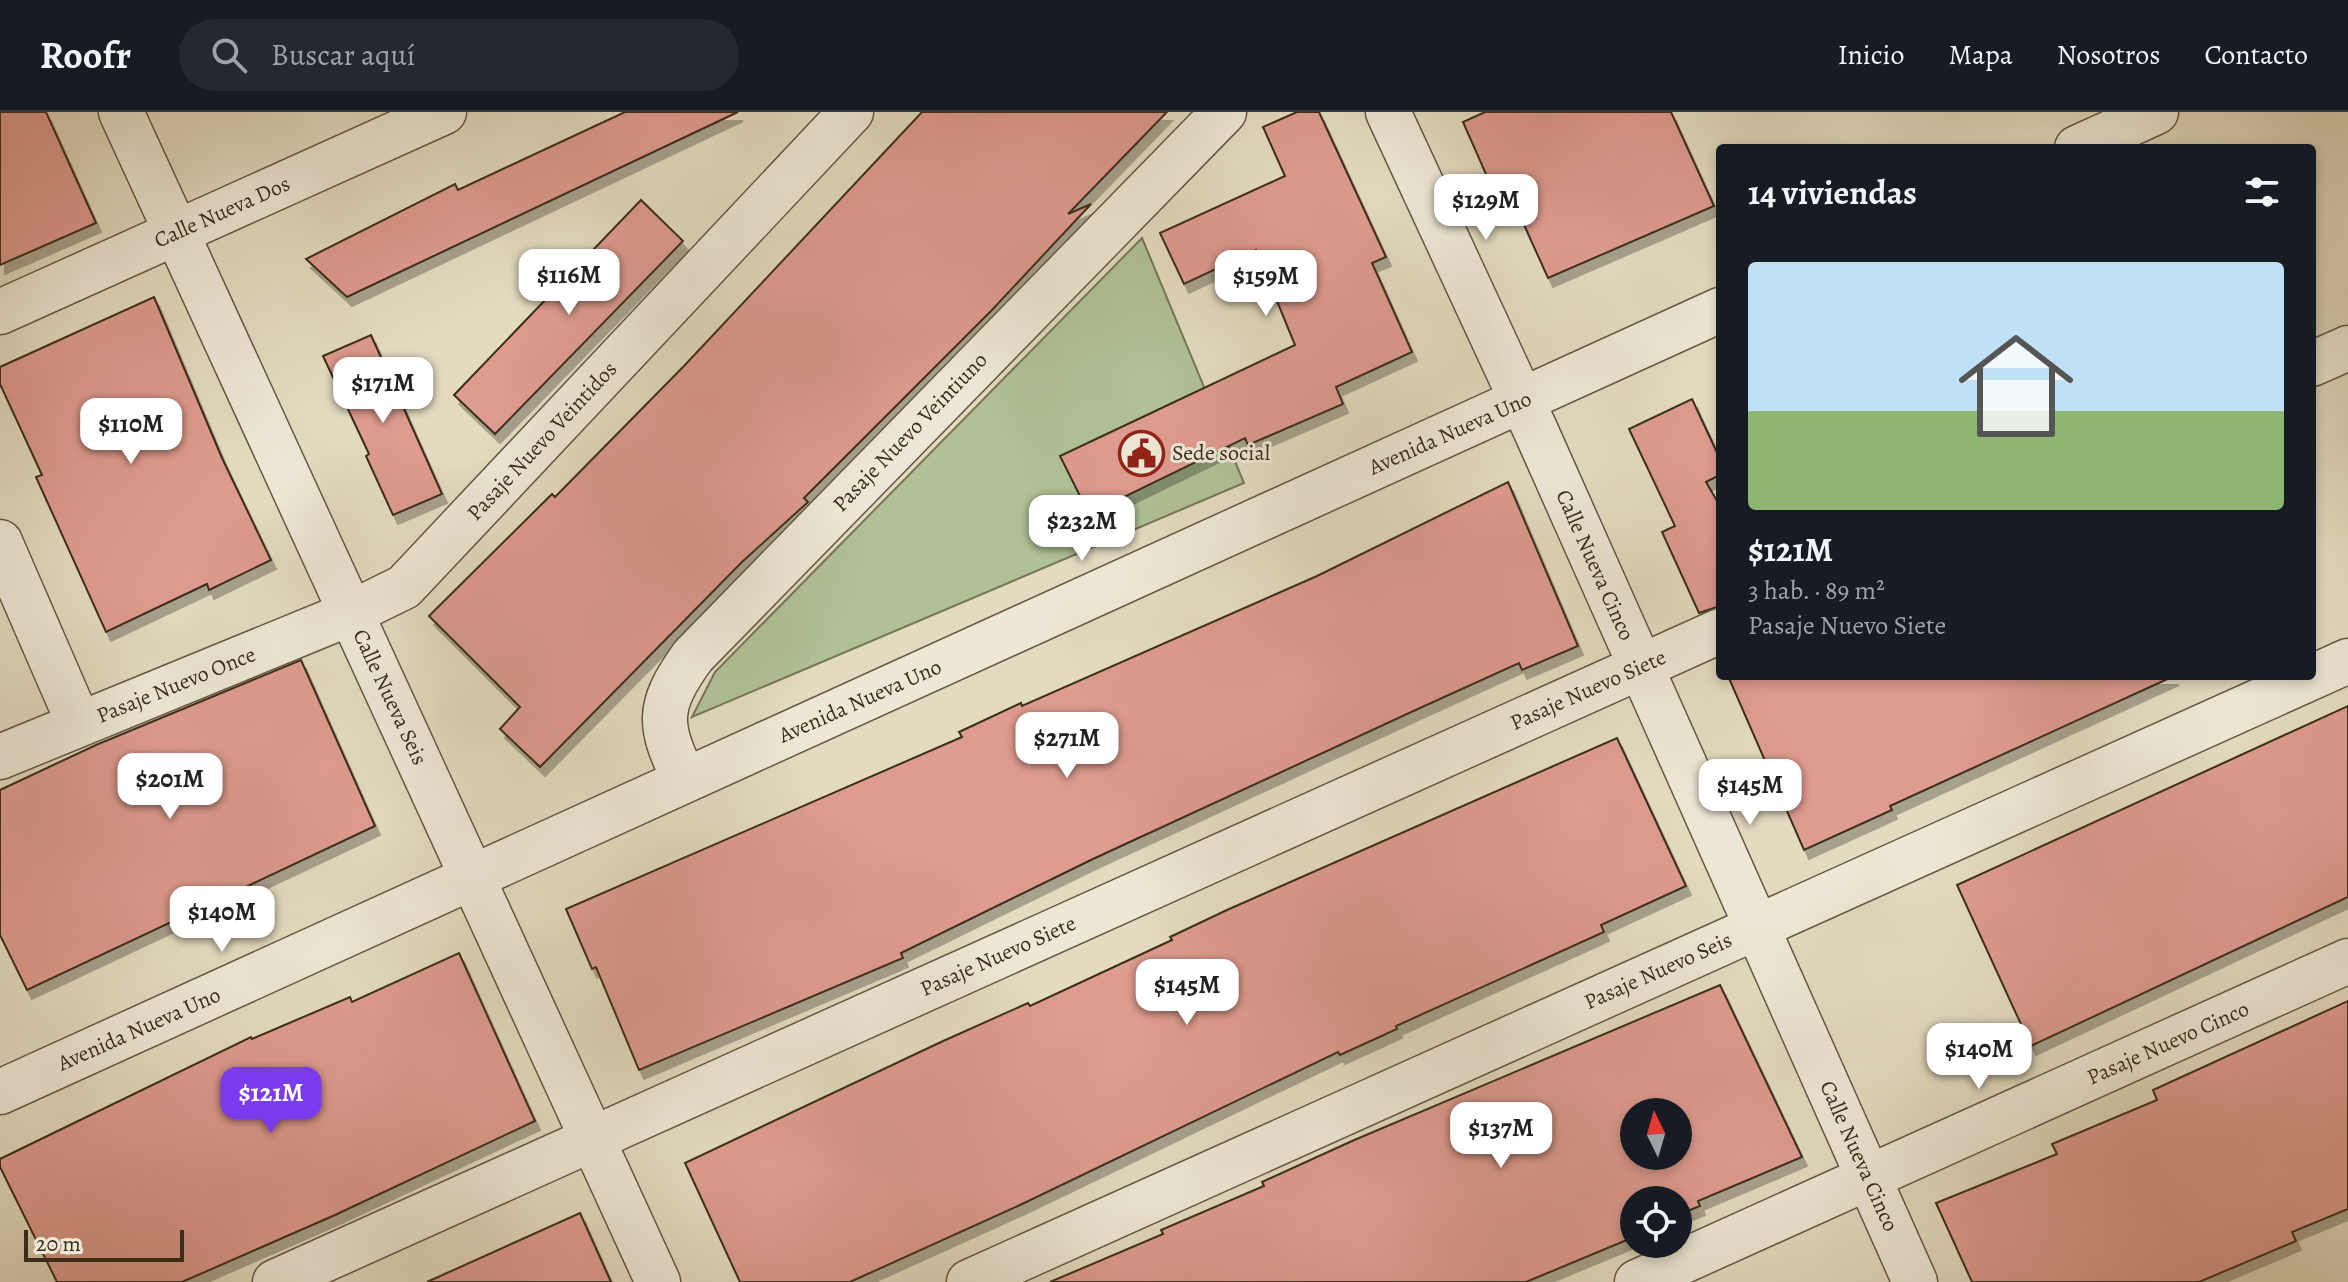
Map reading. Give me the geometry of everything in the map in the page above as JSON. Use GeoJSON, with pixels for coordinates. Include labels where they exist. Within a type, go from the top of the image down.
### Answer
{"type":"FeatureCollection","features":[{"type":"Feature","properties":{"kind":"street","name":"Calle Nueva Seis"},"geometry":{"type":"LineString","coordinates":[[121,112],[658,1282]]}},
{"type":"Feature","properties":{"kind":"street","name":"Calle Nueva Dos"},"geometry":{"type":"LineString","coordinates":[[0,312],[444,112]]}},
{"type":"Feature","properties":{"kind":"street","name":"Pasaje Nuevo Veintidos"},"geometry":{"type":"LineString","coordinates":[[351,613],[404,587],[851,112]]}},
{"type":"Feature","properties":{"kind":"street","name":"Pasaje Nuevo Veintiuno"},"geometry":{"type":"LineString","coordinates":[[685,780],[666,740],[665,712],[675,682],[693,656],[1224,112]]}},
{"type":"Feature","properties":{"kind":"street","name":"Calle Nueva Cinco"},"geometry":{"type":"LineString","coordinates":[[1388,112],[1522,400],[1915,1282]]}},
{"type":"Feature","properties":{"kind":"street"},"geometry":{"type":"LineString","coordinates":[[2086,144],[2156,112]]}},
{"type":"Feature","properties":{"kind":"street","name":"Avenida Nueva Uno"},"geometry":{"type":"LineString","coordinates":[[0,1092],[1716,312]]}},
{"type":"Feature","properties":{"kind":"street"},"geometry":{"type":"LineString","coordinates":[[2316,362],[2348,348]]}},
{"type":"Feature","properties":{"kind":"street"},"geometry":{"type":"LineString","coordinates":[[0,542],[79,724]]}},
{"type":"Feature","properties":{"kind":"street","name":"Pasaje Nuevo Once"},"geometry":{"type":"LineString","coordinates":[[0,757],[351,613]]}},
{"type":"Feature","properties":{"kind":"street","name":"Pasaje Nuevo Siete"},"geometry":{"type":"LineString","coordinates":[[275,1282],[1716,633]]}},
{"type":"Feature","properties":{"kind":"street","name":"Pasaje Nuevo Seis"},"geometry":{"type":"LineString","coordinates":[[2316,675],[2348,661]]}},
{"type":"Feature","properties":{"kind":"street","name":"Pasaje Nuevo Seis"},"geometry":{"type":"LineString","coordinates":[[969,1282],[2306,680]]}},
{"type":"Feature","properties":{"kind":"street","name":"Pasaje Nuevo Cinco"},"geometry":{"type":"LineString","coordinates":[[1637,1282],[2348,961]]}},
{"type":"Feature","properties":{"kind":"green space"},"geometry":{"type":"Polygon","coordinates":[[[1142,238],[1244,483],[692,717],[715,672],[1142,238]]]}},
{"type":"Feature","properties":{"kind":"building"},"geometry":{"type":"Polygon","coordinates":[[[0,112],[46,112],[96,223],[0,265],[0,112]]]}},
{"type":"Feature","properties":{"kind":"building"},"geometry":{"type":"Polygon","coordinates":[[[625,112],[738,112],[347,297],[306,259],[455,184],[458,190],[625,112]]]}},
{"type":"Feature","properties":{"kind":"building"},"geometry":{"type":"Polygon","coordinates":[[[922,112],[1167,112],[1068,214],[1091,204],[991,311],[804,498],[808,502],[742,562],[540,767],[500,729],[520,707],[429,616],[552,494],[555,497],[684,366],[922,112]]]}},
{"type":"Feature","properties":{"kind":"building"},"geometry":{"type":"Polygon","coordinates":[[[1297,112],[1319,112],[1386,257],[1372,263],[1412,352],[1336,387],[1343,404],[1248,445],[1245,438],[1089,514],[1060,456],[1295,345],[1256,250],[1184,284],[1160,233],[1285,176],[1263,127],[1297,112]]]}},
{"type":"Feature","properties":{"kind":"building"},"geometry":{"type":"Polygon","coordinates":[[[1485,112],[1671,112],[1714,206],[1548,278],[1502,176],[1489,181],[1463,122],[1485,112]]]}},
{"type":"Feature","properties":{"kind":"building"},"geometry":{"type":"Polygon","coordinates":[[[641,200],[683,241],[495,434],[454,395],[641,200]]]}},
{"type":"Feature","properties":{"kind":"building"},"geometry":{"type":"Polygon","coordinates":[[[154,297],[222,458],[271,560],[209,590],[207,584],[106,632],[36,477],[42,475],[0,384],[0,367],[154,297]]]}},
{"type":"Feature","properties":{"kind":"building"},"geometry":{"type":"Polygon","coordinates":[[[371,335],[442,494],[393,515],[366,456],[369,454],[323,356],[371,335]]]}},
{"type":"Feature","properties":{"kind":"building"},"geometry":{"type":"Polygon","coordinates":[[[1692,399],[1716,450],[1716,477],[1706,482],[1716,499],[1716,607],[1699,613],[1662,532],[1675,526],[1629,429],[1692,399]]]}},
{"type":"Feature","properties":{"kind":"building"},"geometry":{"type":"Polygon","coordinates":[[[1508,482],[1578,646],[1522,670],[1519,663],[1093,859],[901,953],[903,958],[639,1070],[596,967],[592,969],[566,909],[962,737],[959,732],[1021,703],[1022,706],[1317,576],[1508,482]]]}},
{"type":"Feature","properties":{"kind":"building"},"geometry":{"type":"Polygon","coordinates":[[[301,660],[375,826],[27,990],[0,935],[0,790],[96,745],[301,660]]]}},
{"type":"Feature","properties":{"kind":"building"},"geometry":{"type":"Polygon","coordinates":[[[1730,680],[2165,680],[1890,806],[1892,810],[1804,850],[1730,680]]]}},
{"type":"Feature","properties":{"kind":"building"},"geometry":{"type":"Polygon","coordinates":[[[2348,706],[2348,897],[2031,1046],[1957,885],[2348,706]]]}},
{"type":"Feature","properties":{"kind":"building"},"geometry":{"type":"Polygon","coordinates":[[[1617,738],[1686,886],[1601,925],[1604,932],[1396,1026],[1397,1029],[1340,1055],[1338,1052],[1018,1206],[850,1282],[740,1282],[685,1163],[941,1042],[1028,1003],[1030,1006],[1172,940],[1170,937],[1227,910],[1617,738]]]}},
{"type":"Feature","properties":{"kind":"building"},"geometry":{"type":"Polygon","coordinates":[[[459,953],[535,1121],[335,1215],[182,1282],[57,1282],[0,1167],[0,1159],[251,1037],[350,997],[352,1002],[459,953]]]}},
{"type":"Feature","properties":{"kind":"building"},"geometry":{"type":"Polygon","coordinates":[[[1720,985],[1802,1157],[1698,1201],[1700,1206],[1692,1209],[1692,1186],[1620,1186],[1620,1243],[1526,1282],[1050,1282],[1163,1234],[1161,1230],[1264,1186],[1262,1182],[1720,985]]]}},
{"type":"Feature","properties":{"kind":"building"},"geometry":{"type":"Polygon","coordinates":[[[2348,1001],[2348,1209],[2292,1232],[2296,1241],[2199,1282],[1972,1282],[1936,1203],[2057,1154],[2052,1144],[2157,1100],[2153,1090],[2348,1001]]]}},
{"type":"Feature","properties":{"kind":"building"},"geometry":{"type":"Polygon","coordinates":[[[580,1213],[611,1282],[427,1282],[580,1213]]]}},
{"type":"Feature","properties":{"kind":"place","name":"Sede social"},"geometry":{"type":"Point","coordinates":[1141,453]}}]}
